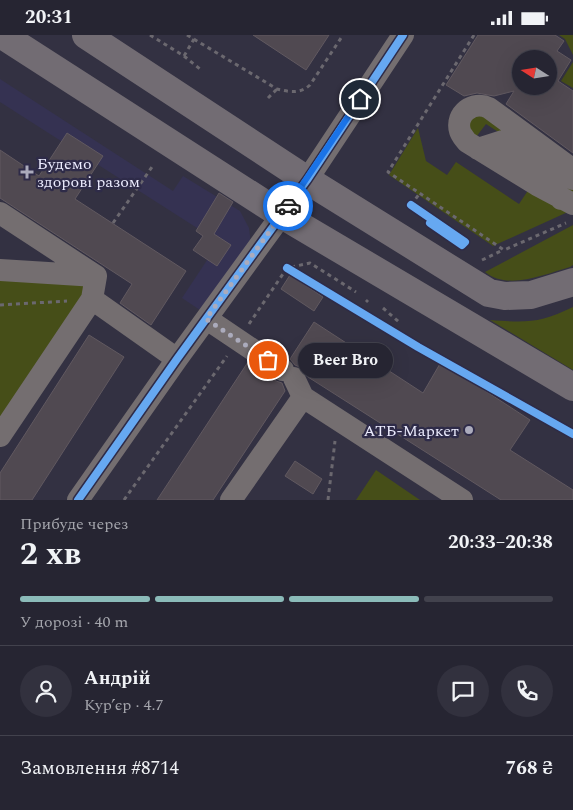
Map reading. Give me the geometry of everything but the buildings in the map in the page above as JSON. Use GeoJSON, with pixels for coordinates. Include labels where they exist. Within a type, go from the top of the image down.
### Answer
{"type":"FeatureCollection","features":[{"type":"Feature","properties":{"kind":"highway"},"geometry":{"type":"LineString","coordinates":[[2,35],[282,215],[573,387]]}},
{"type":"Feature","properties":{"kind":"highway"},"geometry":{"type":"LineString","coordinates":[[86,35],[307,180],[490,293],[505,296],[531,295],[573,282]]}},
{"type":"Feature","properties":{"kind":"street"},"geometry":{"type":"LineString","coordinates":[[78,500],[177,359],[307,180],[402,35]]}},
{"type":"Feature","properties":{"kind":"street"},"geometry":{"type":"LineString","coordinates":[[567,201],[467,142],[460,132],[460,120],[467,109],[476,105],[490,108],[568,166],[573,179]]}},
{"type":"Feature","properties":{"kind":"street"},"geometry":{"type":"LineString","coordinates":[[0,213],[96,276]]}},
{"type":"Feature","properties":{"kind":"street"},"geometry":{"type":"LineString","coordinates":[[0,270],[96,276]]}},
{"type":"Feature","properties":{"kind":"street"},"geometry":{"type":"LineString","coordinates":[[0,436],[92,299],[96,276]]}},
{"type":"Feature","properties":{"kind":"street"},"geometry":{"type":"LineString","coordinates":[[92,299],[177,359]]}},
{"type":"Feature","properties":{"kind":"street"},"geometry":{"type":"LineString","coordinates":[[206,319],[238,340],[337,419],[462,500]]}},
{"type":"Feature","properties":{"kind":"street"},"geometry":{"type":"LineString","coordinates":[[231,500],[293,382]]}},
{"type":"Feature","properties":{"kind":"path"},"geometry":{"type":"LineString","coordinates":[[150,35],[184,56],[200,69]]}},
{"type":"Feature","properties":{"kind":"path"},"geometry":{"type":"LineString","coordinates":[[187,35],[277,89],[292,93],[305,90],[310,85],[343,35]]}},
{"type":"Feature","properties":{"kind":"path"},"geometry":{"type":"LineString","coordinates":[[474,35],[388,172],[504,250]]}},
{"type":"Feature","properties":{"kind":"path"},"geometry":{"type":"LineString","coordinates":[[184,56],[194,39]]}},
{"type":"Feature","properties":{"kind":"path"},"geometry":{"type":"LineString","coordinates":[[268,98],[277,89]]}},
{"type":"Feature","properties":{"kind":"path"},"geometry":{"type":"LineString","coordinates":[[113,223],[152,167]]}},
{"type":"Feature","properties":{"kind":"path"},"geometry":{"type":"LineString","coordinates":[[418,211],[411,205],[420,193]]}},
{"type":"Feature","properties":{"kind":"path"},"geometry":{"type":"LineString","coordinates":[[476,263],[573,220]]}},
{"type":"Feature","properties":{"kind":"path"},"geometry":{"type":"LineString","coordinates":[[124,500],[287,268],[310,263],[356,292]]}},
{"type":"Feature","properties":{"kind":"path"},"geometry":{"type":"LineString","coordinates":[[300,265],[371,311]]}},
{"type":"Feature","properties":{"kind":"path"},"geometry":{"type":"LineString","coordinates":[[287,268],[295,273]]}},
{"type":"Feature","properties":{"kind":"path"},"geometry":{"type":"LineString","coordinates":[[0,305],[92,299]]}},
{"type":"Feature","properties":{"kind":"path"},"geometry":{"type":"LineString","coordinates":[[367,301],[382,312],[378,317]]}},
{"type":"Feature","properties":{"kind":"path"},"geometry":{"type":"LineString","coordinates":[[383,309],[402,325]]}},
{"type":"Feature","properties":{"kind":"path"},"geometry":{"type":"LineString","coordinates":[[328,500],[337,419]]}},
{"type":"Feature","properties":{"kind":"shaded area"},"geometry":{"type":"Polygon","coordinates":[[[0,79],[173,191],[183,176],[240,211],[249,228],[251,244],[203,312],[182,298],[219,242],[0,102],[0,79]]]}},
{"type":"Feature","properties":{"kind":"green space"},"geometry":{"type":"Polygon","coordinates":[[[559,35],[573,35],[573,55],[565,39],[559,35]]]}},
{"type":"Feature","properties":{"kind":"green space"},"geometry":{"type":"Polygon","coordinates":[[[573,62],[573,88],[561,81],[573,62]]]}},
{"type":"Feature","properties":{"kind":"green space"},"geometry":{"type":"Polygon","coordinates":[[[479,112],[552,161],[573,190],[573,194],[556,187],[546,163],[486,124],[473,141],[466,120],[479,112]]]}},
{"type":"Feature","properties":{"kind":"green space"},"geometry":{"type":"Polygon","coordinates":[[[418,128],[426,161],[447,175],[456,162],[519,204],[529,189],[570,211],[493,246],[389,175],[418,128]]]}},
{"type":"Feature","properties":{"kind":"green space"},"geometry":{"type":"Polygon","coordinates":[[[573,225],[573,265],[570,267],[538,277],[515,281],[494,278],[485,272],[573,225]]]}},
{"type":"Feature","properties":{"kind":"green space"},"geometry":{"type":"Polygon","coordinates":[[[0,271],[94,279],[0,427],[0,271]]]}},
{"type":"Feature","properties":{"kind":"green space"},"geometry":{"type":"Polygon","coordinates":[[[573,307],[573,370],[490,320],[533,321],[573,307]]]}},
{"type":"Feature","properties":{"kind":"green space"},"geometry":{"type":"Polygon","coordinates":[[[376,470],[420,500],[356,500],[376,470]]]}},
{"type":"Feature","properties":{"kind":"cycle path"},"geometry":{"type":"LineString","coordinates":[[78,500],[177,359],[307,180],[403,35]]}},
{"type":"Feature","properties":{"kind":"cycle path"},"geometry":{"type":"LineString","coordinates":[[411,205],[465,242],[462,245],[430,223]]}},
{"type":"Feature","properties":{"kind":"cycle path"},"geometry":{"type":"LineString","coordinates":[[287,268],[418,347],[573,434]]}},
{"type":"Feature","properties":{"kind":"way so far"},"geometry":{"type":"LineString","coordinates":[[268,360],[206,319],[288,206]]}},
{"type":"Feature","properties":{"kind":"place","name":"Будемо здорові разом"},"geometry":{"type":"Point","coordinates":[27,172]}},
{"type":"Feature","properties":{"kind":"place","name":"Beer Bro"},"geometry":{"type":"Point","coordinates":[268,360]}},
{"type":"Feature","properties":{"kind":"place","name":"АТБ-Маркет"},"geometry":{"type":"Point","coordinates":[469,430]}},
{"type":"Feature","properties":{"kind":"route"},"geometry":{"type":"LineString","coordinates":[[288,206],[360,99]]}}]}
